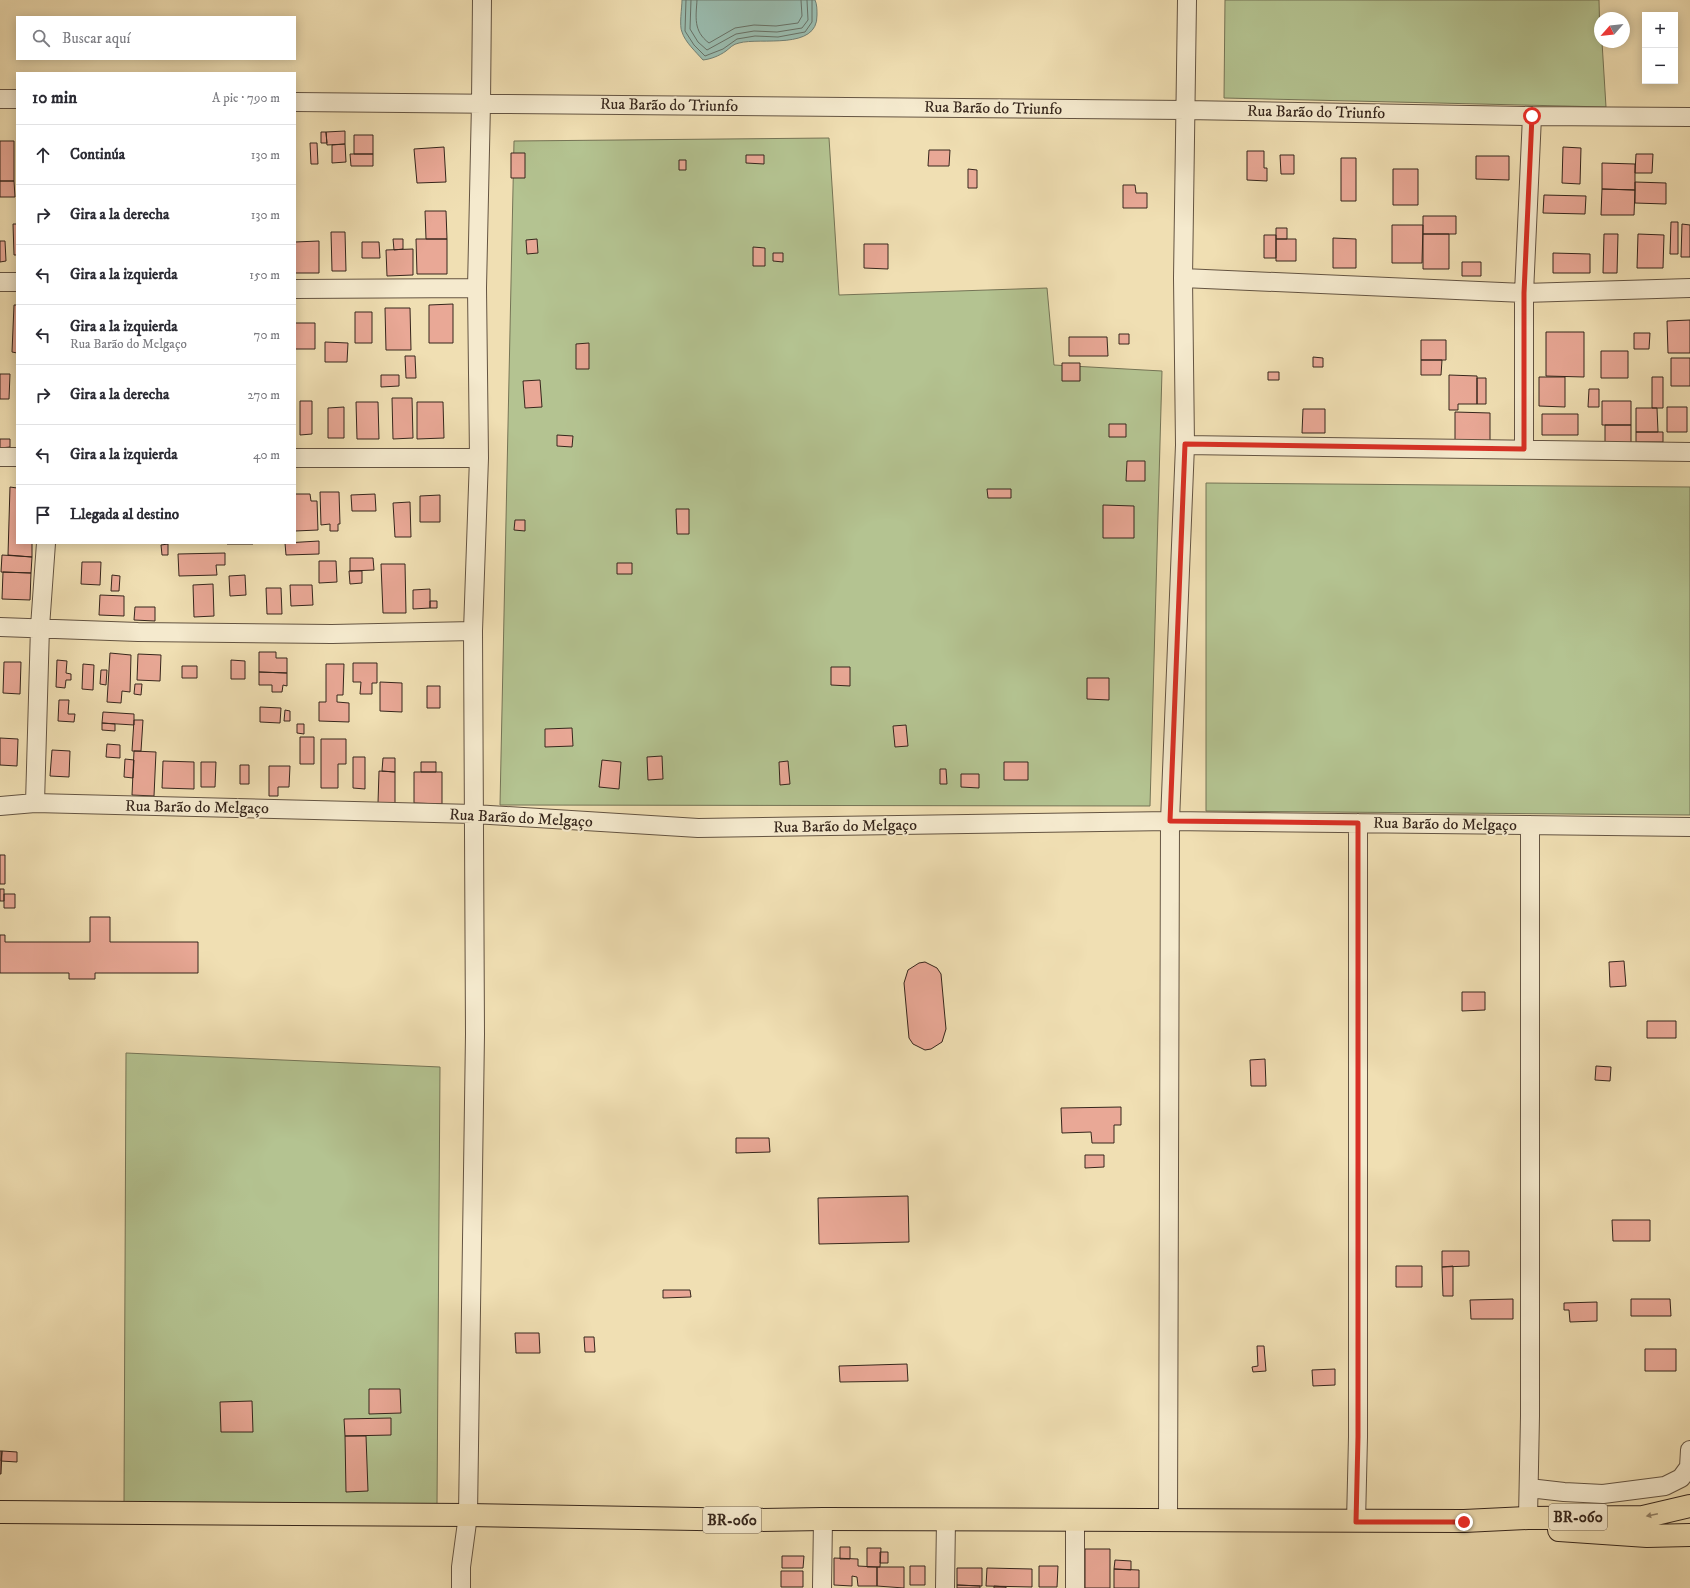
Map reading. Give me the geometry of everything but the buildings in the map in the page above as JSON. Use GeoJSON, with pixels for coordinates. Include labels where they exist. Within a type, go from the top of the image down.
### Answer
{"type":"FeatureCollection","features":[{"type":"Feature","properties":{"kind":"main road","name":"BR-060"},"geometry":{"type":"LineString","coordinates":[[0,1512],[468,1515],[754,1520],[1075,1519],[1464,1522],[1528,1518],[1643,1517],[1690,1506]]}},
{"type":"Feature","properties":{"kind":"main road","name":"BR-060"},"geometry":{"type":"LineString","coordinates":[[1464,1522],[1588,1533],[1648,1536],[1690,1535]]}},
{"type":"Feature","properties":{"kind":"street"},"geometry":{"type":"LineString","coordinates":[[461,1588],[461,1567],[468,1515],[475,1034],[473,631],[479,458],[477,288],[482,0]]}},
{"type":"Feature","properties":{"kind":"street"},"geometry":{"type":"LineString","coordinates":[[1168,1520],[1170,821],[1185,444],[1183,278],[1187,0]]}},
{"type":"Feature","properties":{"kind":"street"},"geometry":{"type":"LineString","coordinates":[[0,99],[16,99]]}},
{"type":"Feature","properties":{"kind":"street","name":"Rua Barão do Triunfo"},"geometry":{"type":"LineString","coordinates":[[296,102],[1186,110],[1690,117]]}},
{"type":"Feature","properties":{"kind":"street"},"geometry":{"type":"LineString","coordinates":[[1524,449],[1524,293],[1532,116]]}},
{"type":"Feature","properties":{"kind":"street"},"geometry":{"type":"LineString","coordinates":[[1183,278],[1524,293],[1690,288]]}},
{"type":"Feature","properties":{"kind":"street"},"geometry":{"type":"LineString","coordinates":[[0,282],[16,282]]}},
{"type":"Feature","properties":{"kind":"street"},"geometry":{"type":"LineString","coordinates":[[296,289],[477,288]]}},
{"type":"Feature","properties":{"kind":"street"},"geometry":{"type":"LineString","coordinates":[[1185,444],[1690,452]]}},
{"type":"Feature","properties":{"kind":"street"},"geometry":{"type":"LineString","coordinates":[[0,457],[16,457]]}},
{"type":"Feature","properties":{"kind":"street"},"geometry":{"type":"LineString","coordinates":[[296,458],[479,458]]}},
{"type":"Feature","properties":{"kind":"street"},"geometry":{"type":"LineString","coordinates":[[35,803],[40,627],[46,544]]}},
{"type":"Feature","properties":{"kind":"street"},"geometry":{"type":"LineString","coordinates":[[0,627],[40,627],[146,632],[332,634],[473,631]]}},
{"type":"Feature","properties":{"kind":"street","name":"Rua Barão do Melgaço"},"geometry":{"type":"LineString","coordinates":[[0,806],[35,803],[474,814],[698,828],[1170,821],[1690,827]]}},
{"type":"Feature","properties":{"kind":"street"},"geometry":{"type":"LineString","coordinates":[[1356,1522],[1358,1437],[1358,823]]}},
{"type":"Feature","properties":{"kind":"street"},"geometry":{"type":"LineString","coordinates":[[1528,1518],[1530,825]]}},
{"type":"Feature","properties":{"kind":"street"},"geometry":{"type":"LineString","coordinates":[[1529,1488],[1603,1494],[1666,1486],[1681,1478],[1689,1467],[1690,1450]]}},
{"type":"Feature","properties":{"kind":"street"},"geometry":{"type":"LineString","coordinates":[[822,1588],[823,1519]]}},
{"type":"Feature","properties":{"kind":"street"},"geometry":{"type":"LineString","coordinates":[[1075,1519],[1075,1588]]}},
{"type":"Feature","properties":{"kind":"street"},"geometry":{"type":"LineString","coordinates":[[945,1588],[946,1520]]}},
{"type":"Feature","properties":{"kind":"green space"},"geometry":{"type":"Polygon","coordinates":[[[1225,0],[1599,0],[1599,12],[1594,12],[1594,48],[1602,48],[1606,107],[1224,98],[1225,0]]]}},
{"type":"Feature","properties":{"kind":"green space"},"geometry":{"type":"Polygon","coordinates":[[[829,138],[839,295],[1047,288],[1054,365],[1162,371],[1150,806],[500,805],[514,141],[829,138]]]}},
{"type":"Feature","properties":{"kind":"green space"},"geometry":{"type":"Polygon","coordinates":[[[1206,483],[1690,487],[1690,815],[1206,811],[1206,483]]]}},
{"type":"Feature","properties":{"kind":"green space"},"geometry":{"type":"Polygon","coordinates":[[[126,1053],[440,1067],[437,1506],[124,1502],[126,1053]]]}},
{"type":"Feature","properties":{"kind":"water"},"geometry":{"type":"Polygon","coordinates":[[[682,0],[815,0],[817,5],[817,15],[815,26],[808,34],[798,38],[739,43],[733,45],[718,56],[703,60],[683,36],[681,29],[682,0]]]}},
{"type":"Feature","properties":{"kind":"route"},"geometry":{"type":"LineString","coordinates":[[1464,1522],[1356,1522],[1358,1437],[1358,823],[1170,821],[1185,444],[1524,449],[1524,293],[1532,116]]}}]}
